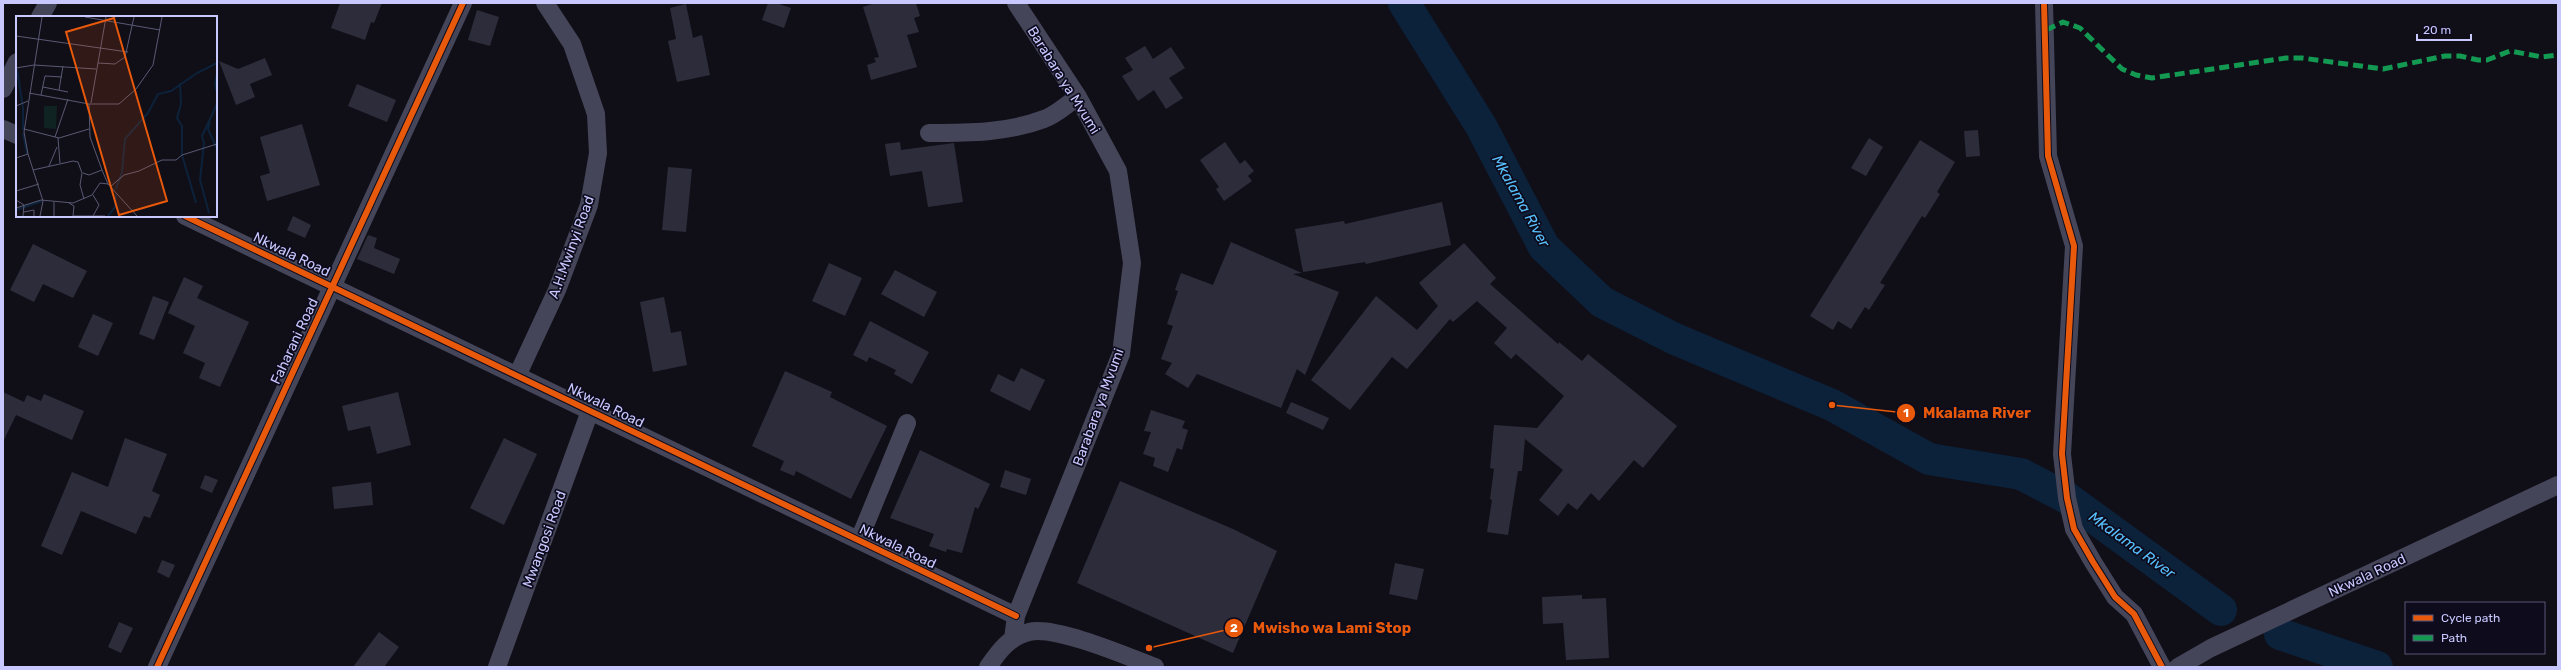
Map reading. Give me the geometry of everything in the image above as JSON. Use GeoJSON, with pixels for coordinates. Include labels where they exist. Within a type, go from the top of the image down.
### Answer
{"type":"FeatureCollection","features":[{"type":"Feature","properties":{"kind":"street"},"geometry":{"type":"LineString","coordinates":[[41,16],[48,3]]}},
{"type":"Feature","properties":{"kind":"street","name":"Faharani Road"},"geometry":{"type":"LineString","coordinates":[[157,667],[463,3]]}},
{"type":"Feature","properties":{"kind":"street","name":"A.H.Mwinyi Road"},"geometry":{"type":"LineString","coordinates":[[518,376],[557,290],[589,205],[598,153],[596,114],[572,44],[545,3]]}},
{"type":"Feature","properties":{"kind":"street","name":"Barabara ya Mvumi"},"geometry":{"type":"LineString","coordinates":[[1016,3],[1078,97],[1118,171],[1132,263],[1120,354],[1016,616],[1021,635]]}},
{"type":"Feature","properties":{"kind":"street"},"geometry":{"type":"LineString","coordinates":[[2044,3],[2048,156],[2074,246],[2062,454],[2067,498],[2074,529],[2115,596],[2134,614],[2162,667]]}},
{"type":"Feature","properties":{"kind":"street"},"geometry":{"type":"LineString","coordinates":[[3,90],[16,64]]}},
{"type":"Feature","properties":{"kind":"street"},"geometry":{"type":"LineString","coordinates":[[929,133],[988,132],[1019,126],[1046,118],[1078,97]]}},
{"type":"Feature","properties":{"kind":"street"},"geometry":{"type":"LineString","coordinates":[[3,129],[16,136]]}},
{"type":"Feature","properties":{"kind":"street","name":"Nkwala Road"},"geometry":{"type":"LineString","coordinates":[[187,217],[1016,616]]}},
{"type":"Feature","properties":{"kind":"street","name":"Mwangosi Road"},"geometry":{"type":"LineString","coordinates":[[497,667],[590,411]]}},
{"type":"Feature","properties":{"kind":"street"},"geometry":{"type":"LineString","coordinates":[[859,540],[907,423]]}},
{"type":"Feature","properties":{"kind":"street","name":"Nkwala Road"},"geometry":{"type":"LineString","coordinates":[[2178,667],[2211,648],[2558,485]]}},
{"type":"Feature","properties":{"kind":"street"},"geometry":{"type":"LineString","coordinates":[[988,667],[1001,648],[1021,635],[1083,640],[1155,667]]}},
{"type":"Feature","properties":{"kind":"building"},"geometry":{"type":"Polygon","coordinates":[[[340,3],[382,3],[374,23],[371,22],[365,40],[331,28],[340,3]]]}},
{"type":"Feature","properties":{"kind":"building"},"geometry":{"type":"Polygon","coordinates":[[[768,3],[776,3],[791,8],[784,28],[762,20],[768,3]]]}},
{"type":"Feature","properties":{"kind":"building"},"geometry":{"type":"Polygon","coordinates":[[[875,3],[916,3],[920,16],[914,18],[919,32],[907,35],[917,67],[871,80],[867,65],[876,62],[874,58],[879,57],[863,7],[875,3]]]}},
{"type":"Feature","properties":{"kind":"building"},"geometry":{"type":"Polygon","coordinates":[[[686,4],[693,38],[702,35],[710,75],[677,82],[668,41],[676,39],[670,8],[686,4]]]}},
{"type":"Feature","properties":{"kind":"building"},"geometry":{"type":"Polygon","coordinates":[[[477,10],[499,17],[490,46],[468,40],[477,10]]]}},
{"type":"Feature","properties":{"kind":"building"},"geometry":{"type":"Polygon","coordinates":[[[1145,46],[1153,59],[1171,47],[1185,68],[1169,78],[1183,98],[1166,109],[1154,90],[1138,101],[1122,76],[1133,70],[1125,58],[1145,46]]]}},
{"type":"Feature","properties":{"kind":"building"},"geometry":{"type":"Polygon","coordinates":[[[265,58],[272,75],[250,84],[255,97],[236,105],[219,61],[238,69],[265,58]]]}},
{"type":"Feature","properties":{"kind":"building"},"geometry":{"type":"Polygon","coordinates":[[[357,84],[396,100],[387,122],[348,106],[357,84]]]}},
{"type":"Feature","properties":{"kind":"building"},"geometry":{"type":"Polygon","coordinates":[[[302,124],[320,185],[267,201],[260,176],[270,173],[260,137],[302,124]]]}},
{"type":"Feature","properties":{"kind":"building"},"geometry":{"type":"Polygon","coordinates":[[[1978,130],[1980,156],[1966,157],[1964,131],[1978,130]]]}},
{"type":"Feature","properties":{"kind":"building"},"geometry":{"type":"Polygon","coordinates":[[[1869,138],[1883,147],[1866,176],[1851,168],[1869,138]]]}},
{"type":"Feature","properties":{"kind":"building"},"geometry":{"type":"Polygon","coordinates":[[[1920,140],[1955,162],[1937,192],[1940,194],[1925,218],[1922,216],[1880,283],[1885,285],[1869,310],[1865,307],[1851,329],[1838,321],[1833,330],[1810,316],[1920,140]]]}},
{"type":"Feature","properties":{"kind":"building"},"geometry":{"type":"Polygon","coordinates":[[[900,142],[901,150],[954,143],[963,202],[928,207],[922,171],[890,176],[885,144],[900,142]]]}},
{"type":"Feature","properties":{"kind":"building"},"geometry":{"type":"Polygon","coordinates":[[[1225,142],[1240,164],[1245,160],[1254,171],[1248,176],[1252,181],[1224,201],[1216,189],[1219,187],[1200,160],[1225,142]]]}},
{"type":"Feature","properties":{"kind":"building"},"geometry":{"type":"Polygon","coordinates":[[[668,167],[692,169],[686,232],[662,230],[668,167]]]}},
{"type":"Feature","properties":{"kind":"building"},"geometry":{"type":"Polygon","coordinates":[[[1442,202],[1451,245],[1366,264],[1365,262],[1303,272],[1295,229],[1344,221],[1345,224],[1442,202]]]}},
{"type":"Feature","properties":{"kind":"building"},"geometry":{"type":"Polygon","coordinates":[[[293,216],[311,225],[305,238],[287,230],[293,216]]]}},
{"type":"Feature","properties":{"kind":"building"},"geometry":{"type":"Polygon","coordinates":[[[368,235],[377,238],[374,248],[400,259],[394,274],[357,259],[368,235]]]}},
{"type":"Feature","properties":{"kind":"building"},"geometry":{"type":"Polygon","coordinates":[[[1231,242],[1302,273],[1293,274],[1339,292],[1305,375],[1297,369],[1281,408],[1197,374],[1188,388],[1165,374],[1172,363],[1161,359],[1173,326],[1167,324],[1178,291],[1175,290],[1181,273],[1213,285],[1231,242]]]}},
{"type":"Feature","properties":{"kind":"building"},"geometry":{"type":"Polygon","coordinates":[[[1464,243],[1496,278],[1490,284],[1558,344],[1559,342],[1582,361],[1588,354],[1677,426],[1643,468],[1634,460],[1599,501],[1591,493],[1577,510],[1568,503],[1558,516],[1539,500],[1563,470],[1525,439],[1522,471],[1518,471],[1508,535],[1487,532],[1492,500],[1490,499],[1494,469],[1490,468],[1494,425],[1537,428],[1564,396],[1516,354],[1511,359],[1494,343],[1507,328],[1477,301],[1453,322],[1450,319],[1407,369],[1392,357],[1350,410],[1311,380],[1376,296],[1417,330],[1438,306],[1419,283],[1464,243]]]}},
{"type":"Feature","properties":{"kind":"building"},"geometry":{"type":"Polygon","coordinates":[[[33,244],[87,271],[73,298],[43,284],[34,302],[10,290],[33,244]]]}},
{"type":"Feature","properties":{"kind":"building"},"geometry":{"type":"Polygon","coordinates":[[[829,263],[862,278],[845,316],[812,301],[829,263]]]}},
{"type":"Feature","properties":{"kind":"building"},"geometry":{"type":"Polygon","coordinates":[[[895,270],[937,292],[924,317],[881,294],[895,270]]]}},
{"type":"Feature","properties":{"kind":"building"},"geometry":{"type":"Polygon","coordinates":[[[184,277],[203,286],[197,298],[249,322],[220,387],[199,378],[205,363],[183,353],[195,326],[168,313],[184,277]]]}},
{"type":"Feature","properties":{"kind":"building"},"geometry":{"type":"Polygon","coordinates":[[[153,296],[169,302],[154,340],[139,334],[153,296]]]}},
{"type":"Feature","properties":{"kind":"building"},"geometry":{"type":"Polygon","coordinates":[[[664,297],[671,333],[681,331],[687,365],[653,372],[640,302],[664,297]]]}},
{"type":"Feature","properties":{"kind":"building"},"geometry":{"type":"Polygon","coordinates":[[[93,314],[113,323],[98,356],[78,347],[93,314]]]}},
{"type":"Feature","properties":{"kind":"building"},"geometry":{"type":"Polygon","coordinates":[[[870,321],[929,352],[912,384],[894,374],[896,370],[869,357],[867,362],[853,355],[870,321]]]}},
{"type":"Feature","properties":{"kind":"building"},"geometry":{"type":"Polygon","coordinates":[[[1021,368],[1045,380],[1030,411],[990,391],[998,374],[1014,382],[1021,368]]]}},
{"type":"Feature","properties":{"kind":"building"},"geometry":{"type":"Polygon","coordinates":[[[785,371],[832,392],[830,397],[887,426],[851,499],[796,471],[794,476],[780,470],[784,461],[752,446],[785,371]]]}},
{"type":"Feature","properties":{"kind":"building"},"geometry":{"type":"Polygon","coordinates":[[[3,392],[24,402],[27,395],[41,401],[44,394],[84,411],[72,440],[16,415],[3,442],[3,392]]]}},
{"type":"Feature","properties":{"kind":"building"},"geometry":{"type":"Polygon","coordinates":[[[398,392],[411,445],[377,454],[370,426],[348,431],[342,406],[398,392]]]}},
{"type":"Feature","properties":{"kind":"building"},"geometry":{"type":"Polygon","coordinates":[[[1291,402],[1329,418],[1323,430],[1286,413],[1291,402]]]}},
{"type":"Feature","properties":{"kind":"building"},"geometry":{"type":"Polygon","coordinates":[[[1151,410],[1185,421],[1182,428],[1188,430],[1182,450],[1177,448],[1168,472],[1153,466],[1155,458],[1143,454],[1151,432],[1144,431],[1151,410]]]}},
{"type":"Feature","properties":{"kind":"building"},"geometry":{"type":"Polygon","coordinates":[[[125,438],[167,454],[152,491],[160,495],[150,518],[144,516],[136,534],[81,511],[62,555],[41,546],[72,472],[108,487],[125,438]]]}},
{"type":"Feature","properties":{"kind":"building"},"geometry":{"type":"Polygon","coordinates":[[[504,438],[537,454],[504,525],[470,508],[504,438]]]}},
{"type":"Feature","properties":{"kind":"building"},"geometry":{"type":"Polygon","coordinates":[[[920,450],[990,484],[978,509],[975,507],[962,553],[947,549],[946,552],[929,546],[934,534],[890,518],[920,450]]]}},
{"type":"Feature","properties":{"kind":"building"},"geometry":{"type":"Polygon","coordinates":[[[1005,470],[1031,479],[1026,495],[1000,487],[1005,470]]]}},
{"type":"Feature","properties":{"kind":"building"},"geometry":{"type":"Polygon","coordinates":[[[205,475],[218,480],[212,493],[200,488],[205,475]]]}},
{"type":"Feature","properties":{"kind":"building"},"geometry":{"type":"Polygon","coordinates":[[[1120,481],[1233,529],[1277,551],[1233,653],[1077,583],[1120,481]]]}},
{"type":"Feature","properties":{"kind":"building"},"geometry":{"type":"Polygon","coordinates":[[[371,482],[373,505],[334,509],[332,487],[371,482]]]}},
{"type":"Feature","properties":{"kind":"building"},"geometry":{"type":"Polygon","coordinates":[[[162,560],[175,565],[169,578],[157,572],[162,560]]]}},
{"type":"Feature","properties":{"kind":"building"},"geometry":{"type":"Polygon","coordinates":[[[1395,563],[1424,569],[1417,600],[1389,594],[1395,563]]]}},
{"type":"Feature","properties":{"kind":"building"},"geometry":{"type":"Polygon","coordinates":[[[1582,595],[1582,599],[1606,598],[1609,658],[1566,660],[1563,623],[1543,624],[1542,597],[1582,595]]]}},
{"type":"Feature","properties":{"kind":"building"},"geometry":{"type":"Polygon","coordinates":[[[119,622],[133,628],[121,653],[108,647],[119,622]]]}},
{"type":"Feature","properties":{"kind":"building"},"geometry":{"type":"Polygon","coordinates":[[[379,632],[399,647],[384,667],[353,667],[379,632]]]}},
{"type":"Feature","properties":{"kind":"waterway","name":"Mkalama River"},"geometry":{"type":"LineString","coordinates":[[1404,3],[1481,126],[1544,247],[1602,302],[1675,339],[1832,405],[1929,459],[2021,474],[2067,498],[2221,610]]}},
{"type":"Feature","properties":{"kind":"waterway","name":"Mkalama River"},"geometry":{"type":"LineString","coordinates":[[2280,634],[2377,667]]}},
{"type":"Feature","properties":{"kind":"marked path"},"geometry":{"type":"LineString","coordinates":[[2046,30],[2063,22],[2080,28],[2122,69],[2136,75],[2152,78],[2286,58],[2302,58],[2383,69],[2445,56],[2460,56],[2478,60],[2487,60],[2510,51],[2542,57],[2558,55]]}},
{"type":"Feature","properties":{"kind":"cycle path"},"geometry":{"type":"LineString","coordinates":[[157,667],[463,3]]}},
{"type":"Feature","properties":{"kind":"cycle path"},"geometry":{"type":"LineString","coordinates":[[2044,3],[2048,156],[2074,246],[2062,454],[2067,498],[2074,529],[2115,597],[2134,614],[2162,667]]}},
{"type":"Feature","properties":{"kind":"cycle path"},"geometry":{"type":"LineString","coordinates":[[187,217],[1016,616]]}},
{"type":"Feature","properties":{"kind":"place","name":"Mkalama River"},"geometry":{"type":"Point","coordinates":[1832,405]}},
{"type":"Feature","properties":{"kind":"place","name":"Mwisho wa Lami Stop"},"geometry":{"type":"Point","coordinates":[1149,648]}}]}
